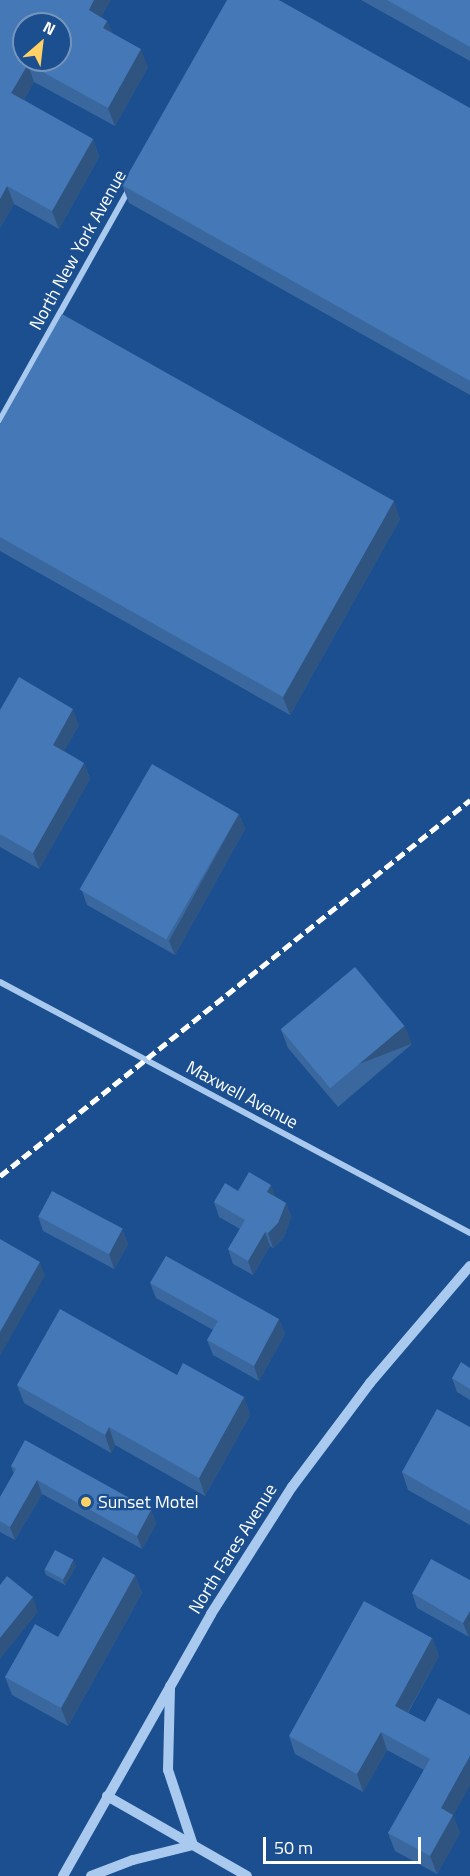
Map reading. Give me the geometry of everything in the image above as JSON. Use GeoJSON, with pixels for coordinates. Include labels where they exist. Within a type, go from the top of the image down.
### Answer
{"type":"FeatureCollection","features":[{"type":"Feature","properties":{"kind":"street","name":"North New York Avenue"},"geometry":{"type":"LineString","coordinates":[[0,420],[134,179]]}},
{"type":"Feature","properties":{"kind":"street","name":"Maxwell Avenue"},"geometry":{"type":"LineString","coordinates":[[0,982],[470,1233]]}},
{"type":"Feature","properties":{"kind":"street","name":"North Fares Avenue"},"geometry":{"type":"LineString","coordinates":[[63,1876],[170,1683],[292,1487],[370,1383],[470,1267]]}},
{"type":"Feature","properties":{"kind":"street"},"geometry":{"type":"LineString","coordinates":[[170,1683],[168,1770],[193,1845]]}},
{"type":"Feature","properties":{"kind":"street"},"geometry":{"type":"LineString","coordinates":[[107,1796],[247,1876]]}},
{"type":"Feature","properties":{"kind":"street"},"geometry":{"type":"LineString","coordinates":[[91,1876],[133,1860],[193,1845]]}},
{"type":"Feature","properties":{"kind":"building"},"geometry":{"type":"Polygon","coordinates":[[[0,0],[94,0],[89,10],[107,21],[103,28],[141,49],[108,108],[43,72],[72,72],[72,12],[12,12],[12,72],[23,72],[11,93],[93,139],[52,211],[7,186],[0,199],[0,0]]]}},
{"type":"Feature","properties":{"kind":"building"},"geometry":{"type":"Polygon","coordinates":[[[227,0],[279,0],[470,108],[470,381],[122,185],[227,0]]]}},
{"type":"Feature","properties":{"kind":"building"},"geometry":{"type":"Polygon","coordinates":[[[387,0],[470,0],[470,47],[387,0]]]}},
{"type":"Feature","properties":{"kind":"building"},"geometry":{"type":"Polygon","coordinates":[[[62,314],[394,501],[283,697],[0,537],[0,424],[62,314]]]}},
{"type":"Feature","properties":{"kind":"building"},"geometry":{"type":"Polygon","coordinates":[[[19,677],[73,709],[53,745],[84,763],[33,853],[0,834],[0,710],[19,677]]]}},
{"type":"Feature","properties":{"kind":"building"},"geometry":{"type":"Polygon","coordinates":[[[152,764],[239,814],[166,940],[80,890],[152,764]]]}},
{"type":"Feature","properties":{"kind":"building"},"geometry":{"type":"Polygon","coordinates":[[[355,967],[404,1026],[330,1088],[281,1029],[355,967]]]}},
{"type":"Feature","properties":{"kind":"building"},"geometry":{"type":"Polygon","coordinates":[[[249,1172],[271,1185],[267,1192],[286,1203],[278,1223],[268,1233],[265,1232],[248,1261],[228,1249],[245,1220],[214,1202],[225,1183],[238,1191],[249,1172]]]}},
{"type":"Feature","properties":{"kind":"building"},"geometry":{"type":"Polygon","coordinates":[[[52,1191],[123,1229],[109,1254],[38,1217],[52,1191]]]}},
{"type":"Feature","properties":{"kind":"building"},"geometry":{"type":"Polygon","coordinates":[[[0,1239],[40,1262],[0,1332],[0,1239]]]}},
{"type":"Feature","properties":{"kind":"building"},"geometry":{"type":"Polygon","coordinates":[[[166,1256],[279,1319],[254,1366],[207,1340],[218,1321],[150,1283],[166,1256]]]}},
{"type":"Feature","properties":{"kind":"building"},"geometry":{"type":"Polygon","coordinates":[[[60,1309],[177,1375],[183,1363],[244,1397],[199,1478],[109,1427],[105,1435],[17,1385],[60,1309]]]}},
{"type":"Feature","properties":{"kind":"building"},"geometry":{"type":"Polygon","coordinates":[[[461,1362],[470,1368],[470,1389],[452,1378],[461,1362]]]}},
{"type":"Feature","properties":{"kind":"building"},"geometry":{"type":"Polygon","coordinates":[[[437,1409],[470,1427],[470,1511],[402,1472],[437,1409]]]}},
{"type":"Feature","properties":{"kind":"building"},"geometry":{"type":"Polygon","coordinates":[[[25,1440],[151,1510],[137,1536],[37,1480],[10,1527],[0,1521],[0,1497],[16,1469],[11,1466],[25,1440]]]}},
{"type":"Feature","properties":{"kind":"building"},"geometry":{"type":"Polygon","coordinates":[[[55,1550],[74,1560],[63,1579],[45,1569],[55,1550]]]}},
{"type":"Feature","properties":{"kind":"building"},"geometry":{"type":"Polygon","coordinates":[[[103,1557],[135,1575],[61,1708],[5,1677],[35,1624],[58,1637],[103,1557]]]}},
{"type":"Feature","properties":{"kind":"building"},"geometry":{"type":"Polygon","coordinates":[[[431,1559],[470,1580],[470,1611],[463,1623],[412,1593],[431,1559]]]}},
{"type":"Feature","properties":{"kind":"building"},"geometry":{"type":"Polygon","coordinates":[[[7,1576],[33,1597],[0,1638],[0,1585],[7,1576]]]}},
{"type":"Feature","properties":{"kind":"building"},"geometry":{"type":"Polygon","coordinates":[[[364,1601],[432,1638],[395,1706],[425,1722],[438,1698],[470,1715],[470,1756],[441,1808],[453,1815],[430,1856],[388,1833],[430,1759],[381,1732],[357,1774],[289,1736],[364,1601]]]}},
{"type":"Feature","properties":{"kind":"railway"},"geometry":{"type":"LineString","coordinates":[[0,1176],[470,800]]}},
{"type":"Feature","properties":{"kind":"place","name":"Sunset Motel"},"geometry":{"type":"Point","coordinates":[86,1502]}}]}
